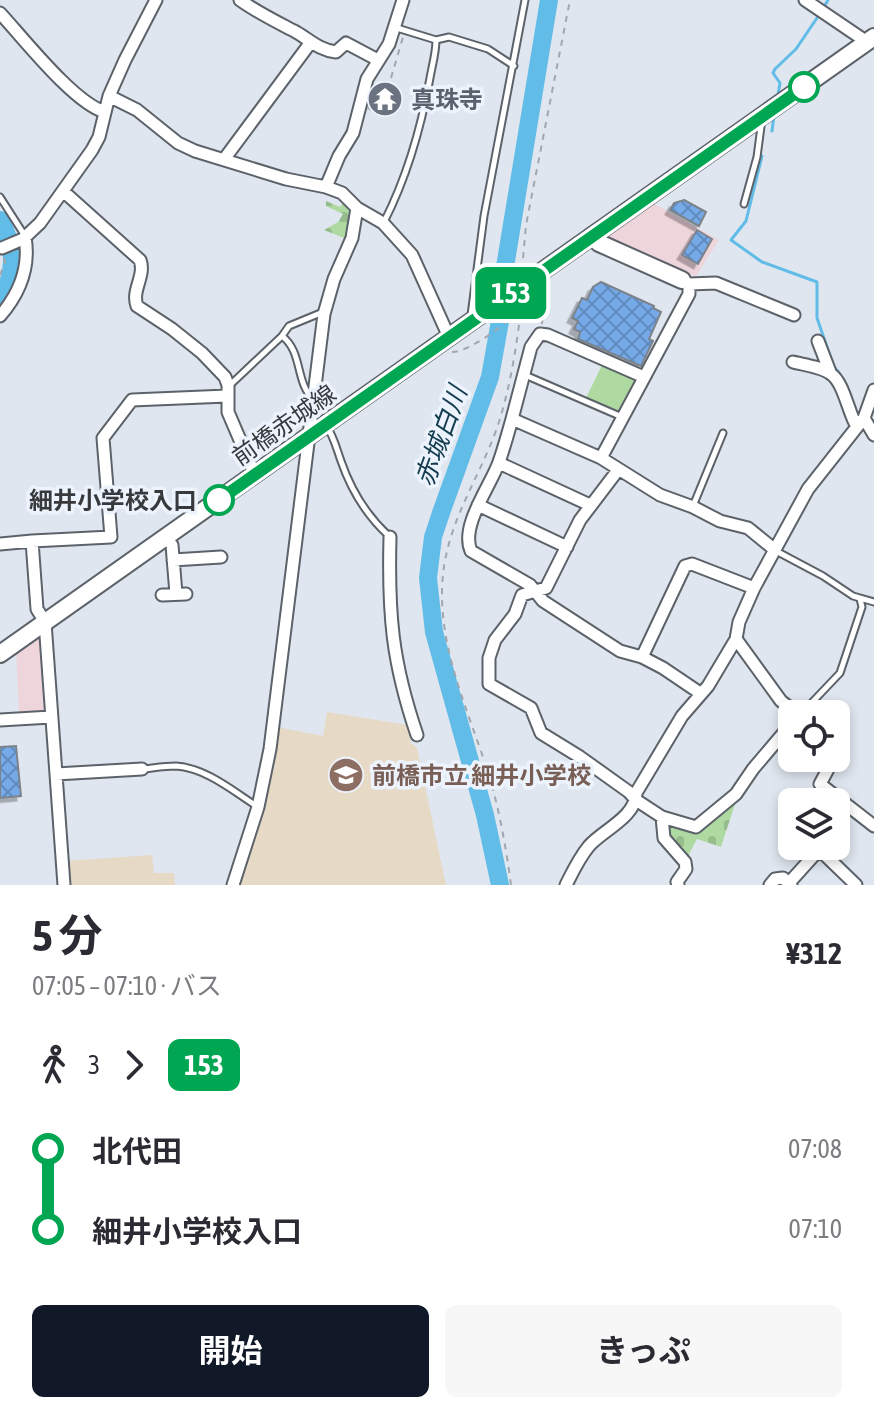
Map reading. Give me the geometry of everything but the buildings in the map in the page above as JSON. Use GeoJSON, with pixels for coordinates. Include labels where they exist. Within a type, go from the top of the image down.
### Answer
{"type":"FeatureCollection","features":[{"type":"Feature","properties":{"kind":"main road"},"geometry":{"type":"LineString","coordinates":[[524,290],[592,236],[871,39]]}},
{"type":"Feature","properties":{"kind":"main road"},"geometry":{"type":"LineString","coordinates":[[592,236],[599,243],[686,282]]}},
{"type":"Feature","properties":{"kind":"main road","name":"前橋赤城線"},"geometry":{"type":"LineString","coordinates":[[0,654],[326,424],[446,345],[474,319],[524,290]]}},
{"type":"Feature","properties":{"kind":"street"},"geometry":{"type":"LineString","coordinates":[[4,247],[24,238],[40,223],[92,150],[99,137],[109,96],[156,0]]}},
{"type":"Feature","properties":{"kind":"street"},"geometry":{"type":"LineString","coordinates":[[240,0],[324,51],[336,52],[346,43],[378,60]]}},
{"type":"Feature","properties":{"kind":"street"},"geometry":{"type":"LineString","coordinates":[[326,187],[353,133],[367,79],[400,29],[403,0]]}},
{"type":"Feature","properties":{"kind":"street"},"geometry":{"type":"LineString","coordinates":[[805,0],[871,39]]}},
{"type":"Feature","properties":{"kind":"street"},"geometry":{"type":"LineString","coordinates":[[0,13],[76,94],[95,109],[105,112]]}},
{"type":"Feature","properties":{"kind":"street"},"geometry":{"type":"LineString","coordinates":[[225,158],[311,42]]}},
{"type":"Feature","properties":{"kind":"street"},"geometry":{"type":"LineString","coordinates":[[109,96],[137,110],[178,143],[195,151],[342,193],[357,208],[383,223],[412,255],[446,345]]}},
{"type":"Feature","properties":{"kind":"street"},"geometry":{"type":"LineString","coordinates":[[63,191],[140,260],[143,271],[134,300],[137,306],[202,353],[225,377],[228,412],[255,475]]}},
{"type":"Feature","properties":{"kind":"street"},"geometry":{"type":"LineString","coordinates":[[233,885],[258,807],[270,749],[325,311],[334,279],[352,238],[357,208]]}},
{"type":"Feature","properties":{"kind":"street"},"geometry":{"type":"LineString","coordinates":[[0,316],[23,278],[28,255],[24,238]]}},
{"type":"Feature","properties":{"kind":"street"},"geometry":{"type":"LineString","coordinates":[[601,458],[689,294],[686,282],[716,283],[794,315]]}},
{"type":"Feature","properties":{"kind":"street"},"geometry":{"type":"LineString","coordinates":[[644,377],[542,333],[538,336],[531,347],[499,463],[478,505],[467,542],[471,551],[530,585],[543,601],[620,651],[642,657],[663,668],[700,693]]}},
{"type":"Feature","properties":{"kind":"street"},"geometry":{"type":"LineString","coordinates":[[818,341],[830,372],[841,384],[848,411],[874,435]]}},
{"type":"Feature","properties":{"kind":"street"},"geometry":{"type":"LineString","coordinates":[[793,362],[830,372]]}},
{"type":"Feature","properties":{"kind":"street"},"geometry":{"type":"LineString","coordinates":[[566,885],[579,858],[592,842],[625,816],[682,716],[708,686],[736,639],[739,622],[754,588],[808,489],[860,422],[874,390]]}},
{"type":"Feature","properties":{"kind":"street"},"geometry":{"type":"LineString","coordinates":[[0,544],[111,537],[103,438],[132,400],[227,391]]}},
{"type":"Feature","properties":{"kind":"street"},"geometry":{"type":"LineString","coordinates":[[512,419],[601,458],[649,490],[720,521],[748,528],[775,550]]}},
{"type":"Feature","properties":{"kind":"street"},"geometry":{"type":"LineString","coordinates":[[499,463],[590,505]]}},
{"type":"Feature","properties":{"kind":"street"},"geometry":{"type":"LineString","coordinates":[[618,470],[590,505],[546,588],[522,595],[515,614],[495,640],[489,658],[489,684],[531,708],[541,733],[580,757],[636,800],[662,817],[696,827],[736,794],[778,740]]}},
{"type":"Feature","properties":{"kind":"street"},"geometry":{"type":"LineString","coordinates":[[478,505],[567,547]]}},
{"type":"Feature","properties":{"kind":"street"},"geometry":{"type":"LineString","coordinates":[[162,595],[181,594],[172,545],[165,537]]}},
{"type":"Feature","properties":{"kind":"street"},"geometry":{"type":"LineString","coordinates":[[390,537],[388,597],[394,652],[398,678],[417,735]]}},
{"type":"Feature","properties":{"kind":"street"},"geometry":{"type":"LineString","coordinates":[[32,541],[37,609],[45,622],[64,885]]}},
{"type":"Feature","properties":{"kind":"street"},"geometry":{"type":"LineString","coordinates":[[173,560],[221,557]]}},
{"type":"Feature","properties":{"kind":"street"},"geometry":{"type":"LineString","coordinates":[[642,657],[685,566],[692,564],[754,588]]}},
{"type":"Feature","properties":{"kind":"street"},"geometry":{"type":"LineString","coordinates":[[736,639],[780,700]]}},
{"type":"Feature","properties":{"kind":"street"},"geometry":{"type":"LineString","coordinates":[[0,720],[51,717]]}},
{"type":"Feature","properties":{"kind":"street"},"geometry":{"type":"LineString","coordinates":[[56,774],[142,769]]}},
{"type":"Feature","properties":{"kind":"street"},"geometry":{"type":"LineString","coordinates":[[826,772],[820,784],[874,826]]}},
{"type":"Feature","properties":{"kind":"street"},"geometry":{"type":"LineString","coordinates":[[662,817],[664,838],[685,862],[686,869],[678,885]]}},
{"type":"Feature","properties":{"kind":"street"},"geometry":{"type":"LineString","coordinates":[[770,885],[775,879],[783,878],[790,884],[816,853],[824,854],[856,885]]}},
{"type":"Feature","properties":{"kind":"lane"},"geometry":{"type":"LineString","coordinates":[[474,319],[471,313],[484,216],[525,0]]}},
{"type":"Feature","properties":{"kind":"lane"},"geometry":{"type":"LineString","coordinates":[[400,29],[436,40],[449,37],[488,49],[514,66]]}},
{"type":"Feature","properties":{"kind":"lane"},"geometry":{"type":"LineString","coordinates":[[383,223],[397,197],[411,158],[424,110],[436,40]]}},
{"type":"Feature","properties":{"kind":"lane"},"geometry":{"type":"LineString","coordinates":[[744,204],[757,157],[762,116]]}},
{"type":"Feature","properties":{"kind":"lane"},"geometry":{"type":"LineString","coordinates":[[0,197],[24,238]]}},
{"type":"Feature","properties":{"kind":"lane"},"geometry":{"type":"LineString","coordinates":[[227,391],[289,326],[325,311]]}},
{"type":"Feature","properties":{"kind":"lane"},"geometry":{"type":"LineString","coordinates":[[282,336],[289,341],[299,361],[305,391],[313,399]]}},
{"type":"Feature","properties":{"kind":"lane"},"geometry":{"type":"LineString","coordinates":[[524,374],[624,418]]}},
{"type":"Feature","properties":{"kind":"lane"},"geometry":{"type":"LineString","coordinates":[[326,424],[335,437],[352,489],[371,518],[390,537]]}},
{"type":"Feature","properties":{"kind":"lane"},"geometry":{"type":"LineString","coordinates":[[693,507],[723,433]]}},
{"type":"Feature","properties":{"kind":"lane"},"geometry":{"type":"LineString","coordinates":[[775,550],[860,599],[874,602]]}},
{"type":"Feature","properties":{"kind":"lane"},"geometry":{"type":"LineString","coordinates":[[814,700],[840,673],[862,607],[860,599]]}},
{"type":"Feature","properties":{"kind":"lane"},"geometry":{"type":"LineString","coordinates":[[142,769],[174,766],[191,769],[208,775],[258,807]]}},
{"type":"Feature","properties":{"kind":"path"},"geometry":{"type":"LineString","coordinates":[[511,885],[489,777],[451,657],[442,590],[444,564],[457,512],[497,426],[515,357],[524,290],[526,225],[570,0]]}},
{"type":"Feature","properties":{"kind":"path"},"geometry":{"type":"LineString","coordinates":[[391,78],[400,29]]}},
{"type":"Feature","properties":{"kind":"path"},"geometry":{"type":"LineString","coordinates":[[0,275],[5,263],[4,247]]}},
{"type":"Feature","properties":{"kind":"path"},"geometry":{"type":"LineString","coordinates":[[542,333],[546,279]]}},
{"type":"Feature","properties":{"kind":"path"},"geometry":{"type":"LineString","coordinates":[[446,345],[462,353],[519,311],[524,290]]}},
{"type":"Feature","properties":{"kind":"shaded area"},"geometry":{"type":"Polygon","coordinates":[[[651,202],[719,240],[696,276],[677,271],[609,238],[609,233],[651,202]]]}},
{"type":"Feature","properties":{"kind":"shaded area"},"geometry":{"type":"Polygon","coordinates":[[[43,630],[49,712],[19,714],[16,649],[43,630]]]}},
{"type":"Feature","properties":{"kind":"shaded area","name":"前橋市立 細井小学校"},"geometry":{"type":"Polygon","coordinates":[[[327,712],[408,725],[411,743],[417,748],[446,885],[236,885],[276,727],[323,736],[327,712]]]}},
{"type":"Feature","properties":{"kind":"shaded area"},"geometry":{"type":"Polygon","coordinates":[[[152,855],[154,873],[174,873],[175,885],[67,885],[65,861],[152,855]]]}},
{"type":"Feature","properties":{"kind":"green space"},"geometry":{"type":"Polygon","coordinates":[[[345,200],[353,212],[349,240],[324,230],[338,222],[343,214],[326,206],[326,201],[340,207],[345,200]]]}},
{"type":"Feature","properties":{"kind":"green space"},"geometry":{"type":"Polygon","coordinates":[[[603,363],[635,380],[636,384],[620,411],[586,398],[603,363]]]}},
{"type":"Feature","properties":{"kind":"green space"},"geometry":{"type":"Polygon","coordinates":[[[736,801],[721,847],[697,839],[687,858],[670,841],[665,819],[698,829],[736,801]]]}},
{"type":"Feature","properties":{"kind":"waterway","name":"赤城白川"},"geometry":{"type":"LineString","coordinates":[[500,885],[485,815],[434,632],[428,578],[433,537],[490,377],[549,0]]}},
{"type":"Feature","properties":{"kind":"waterway"},"geometry":{"type":"LineString","coordinates":[[824,7],[828,0]]}},
{"type":"Feature","properties":{"kind":"waterway"},"geometry":{"type":"LineString","coordinates":[[778,95],[780,83],[773,73],[775,69],[796,49],[819,15]]}},
{"type":"Feature","properties":{"kind":"waterway"},"geometry":{"type":"LineString","coordinates":[[772,131],[774,116]]}},
{"type":"Feature","properties":{"kind":"waterway"},"geometry":{"type":"LineString","coordinates":[[762,156],[746,221],[731,240],[762,262],[817,282],[817,318],[834,367],[839,373]]}},
{"type":"Feature","properties":{"kind":"waterway"},"geometry":{"type":"LineString","coordinates":[[0,220],[9,241],[12,262],[9,282],[0,303]]}},
{"type":"Feature","properties":{"kind":"bus line","name":"153"},"geometry":{"type":"LineString","coordinates":[[219,500],[804,87]]}},
{"type":"Feature","properties":{"kind":"place","name":"真珠寺"},"geometry":{"type":"Point","coordinates":[385,99]}},
{"type":"Feature","properties":{"kind":"place","name":"細井小学校入口"},"geometry":{"type":"Point","coordinates":[219,500]}},
{"type":"Feature","properties":{"kind":"place","name":"前橋市立 細井小学校"},"geometry":{"type":"Point","coordinates":[346,775]}}]}
